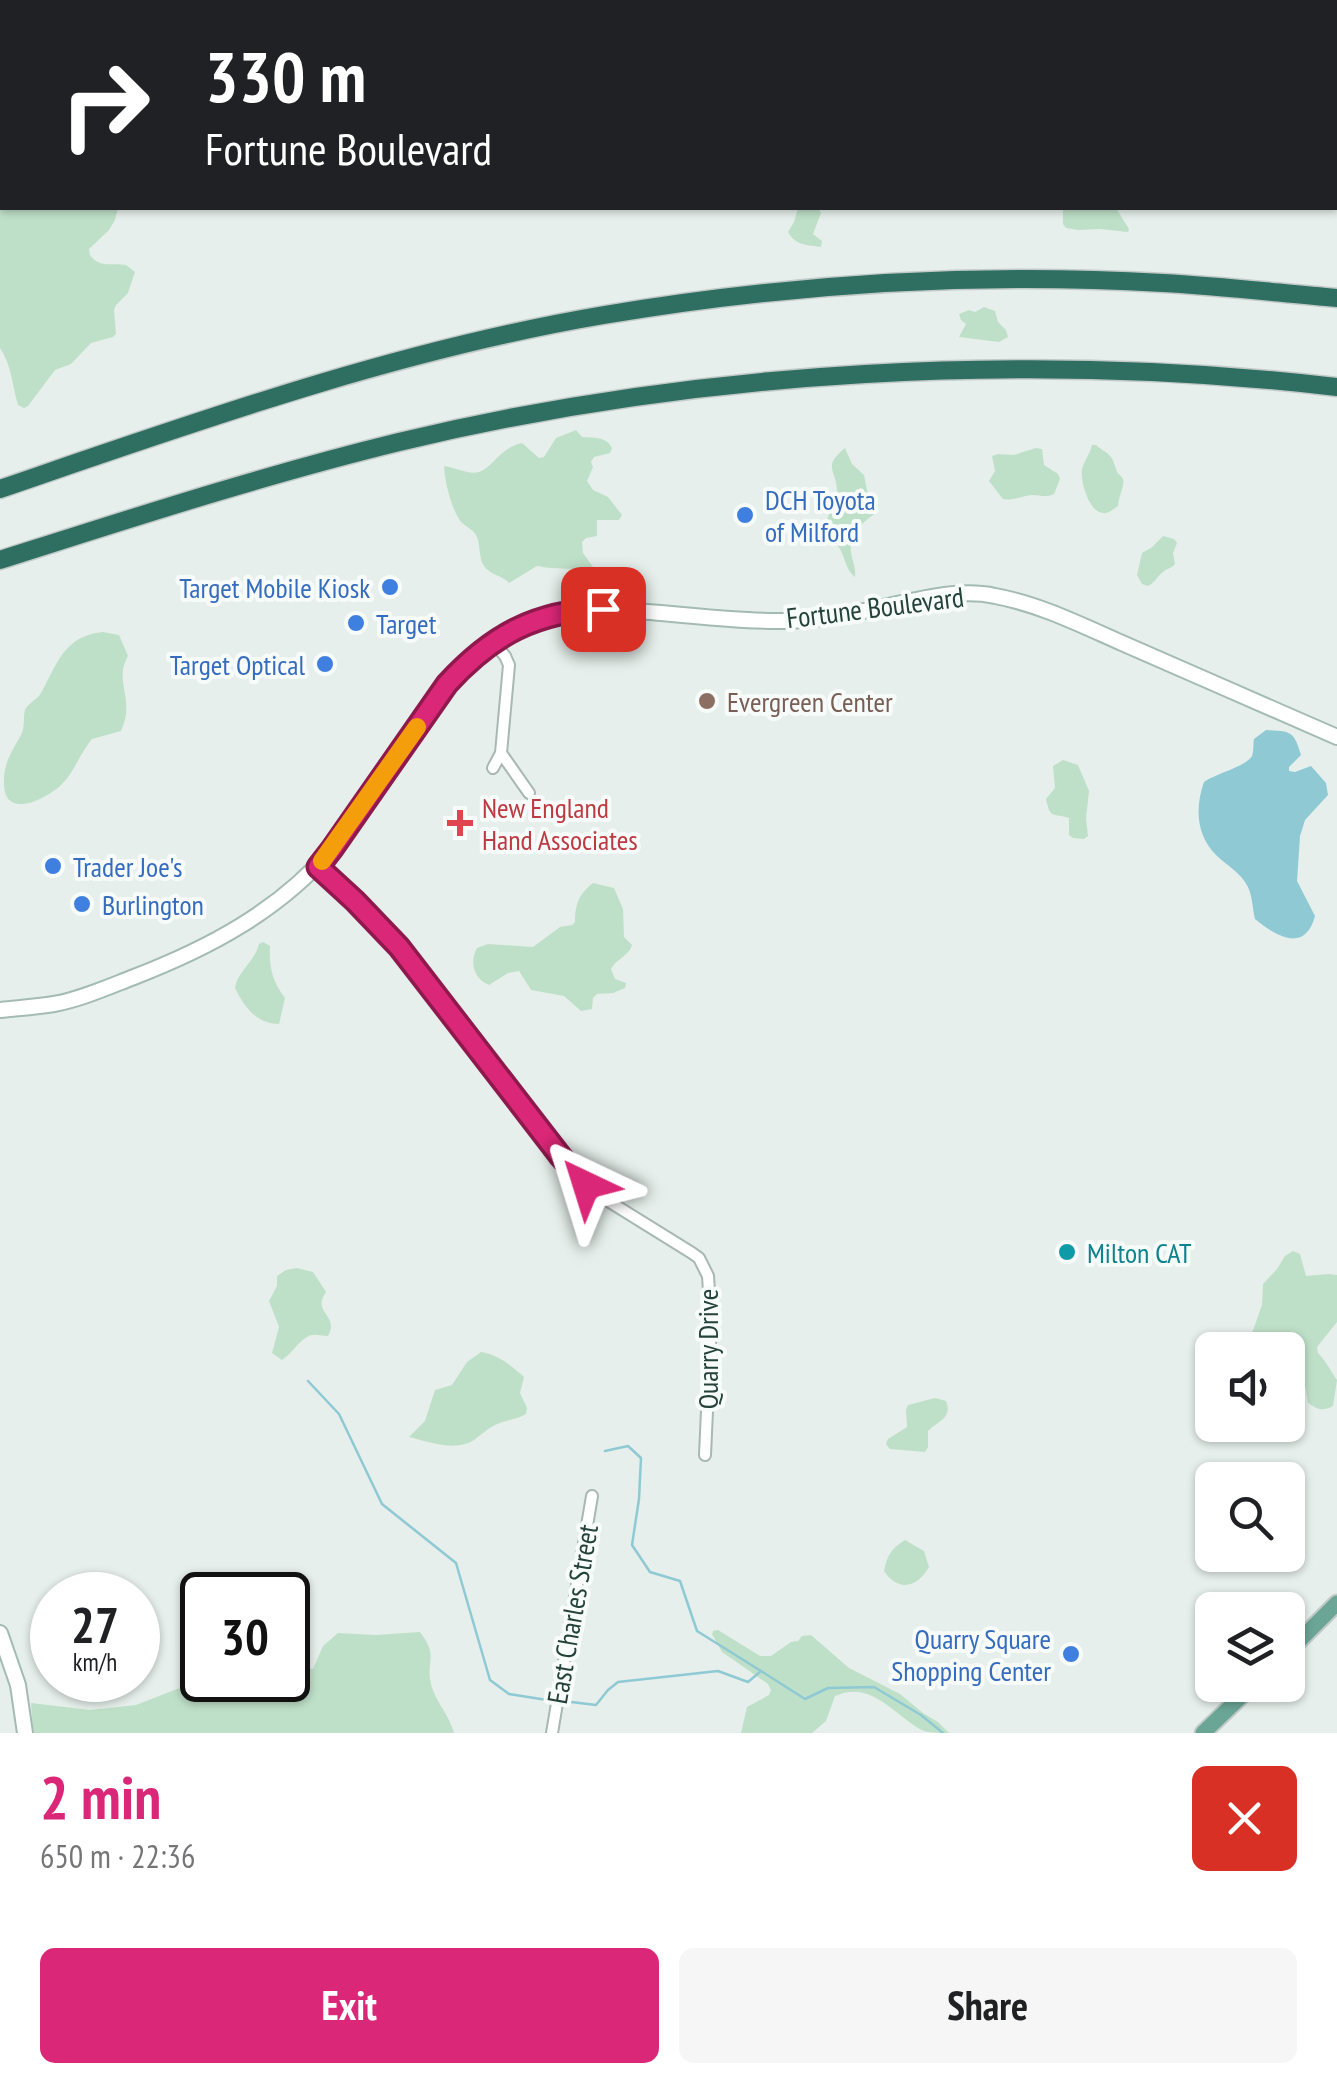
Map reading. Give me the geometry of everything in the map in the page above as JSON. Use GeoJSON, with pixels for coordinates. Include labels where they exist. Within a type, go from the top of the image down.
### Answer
{"type":"FeatureCollection","features":[{"type":"Feature","properties":{"kind":"highway"},"geometry":{"type":"LineString","coordinates":[[0,489],[342,376],[517,333],[676,305],[804,290],[972,280],[1164,283],[1337,298]]}},
{"type":"Feature","properties":{"kind":"highway"},"geometry":{"type":"LineString","coordinates":[[0,560],[210,494],[401,442],[676,392],[970,370],[1194,374],[1337,387]]}},
{"type":"Feature","properties":{"kind":"main road","name":"Fortune Boulevard"},"geometry":{"type":"LineString","coordinates":[[0,1010],[56,1004],[84,996],[174,962],[262,913],[318,867],[447,684],[465,665],[493,642],[550,615],[603,609],[787,621],[934,596],[991,595],[1047,611],[1337,736]]}},
{"type":"Feature","properties":{"kind":"main road"},"geometry":{"type":"LineString","coordinates":[[1305,1635],[1337,1603]]}},
{"type":"Feature","properties":{"kind":"main road"},"geometry":{"type":"LineString","coordinates":[[0,1632],[18,1685],[25,1733]]}},
{"type":"Feature","properties":{"kind":"main road"},"geometry":{"type":"LineString","coordinates":[[1203,1733],[1235,1702]]}},
{"type":"Feature","properties":{"kind":"street"},"geometry":{"type":"LineString","coordinates":[[493,642],[509,665],[501,753],[493,768]]}},
{"type":"Feature","properties":{"kind":"street"},"geometry":{"type":"LineString","coordinates":[[501,753],[530,793]]}},
{"type":"Feature","properties":{"kind":"street","name":"Quarry Drive"},"geometry":{"type":"LineString","coordinates":[[318,867],[399,947],[586,1185],[692,1252],[703,1264],[708,1276],[712,1322],[705,1455]]}},
{"type":"Feature","properties":{"kind":"street","name":"East Charles Street"},"geometry":{"type":"LineString","coordinates":[[552,1733],[592,1496]]}},
{"type":"Feature","properties":{"kind":"green space"},"geometry":{"type":"Polygon","coordinates":[[[0,210],[118,210],[109,230],[89,249],[98,262],[126,265],[135,272],[128,293],[114,310],[116,334],[91,343],[71,364],[55,370],[24,408],[18,405],[0,348],[0,210]]]}},
{"type":"Feature","properties":{"kind":"green space"},"geometry":{"type":"Polygon","coordinates":[[[797,210],[819,210],[813,234],[822,241],[821,247],[791,237],[788,232],[797,210]]]}},
{"type":"Feature","properties":{"kind":"green space"},"geometry":{"type":"Polygon","coordinates":[[[1063,210],[1117,210],[1129,229],[1078,230],[1063,224],[1063,210]]]}},
{"type":"Feature","properties":{"kind":"green space"},"geometry":{"type":"Polygon","coordinates":[[[984,307],[995,311],[1008,337],[999,342],[959,337],[966,324],[959,314],[984,307]]]}},
{"type":"Feature","properties":{"kind":"green space"},"geometry":{"type":"Polygon","coordinates":[[[576,430],[582,437],[603,440],[612,448],[610,453],[594,457],[587,481],[593,490],[608,497],[622,515],[619,520],[597,520],[597,536],[582,542],[583,553],[593,567],[537,566],[509,583],[484,566],[476,535],[453,507],[444,466],[479,472],[522,443],[539,458],[544,457],[556,438],[576,430]]]}},
{"type":"Feature","properties":{"kind":"green space"},"geometry":{"type":"Polygon","coordinates":[[[1092,445],[1111,457],[1123,479],[1118,506],[1107,513],[1094,507],[1082,481],[1082,469],[1092,445]]]}},
{"type":"Feature","properties":{"kind":"green space"},"geometry":{"type":"Polygon","coordinates":[[[845,448],[852,464],[864,475],[867,491],[878,511],[852,538],[855,577],[827,526],[837,494],[832,464],[845,448]]]}},
{"type":"Feature","properties":{"kind":"green space"},"geometry":{"type":"Polygon","coordinates":[[[1042,449],[1044,465],[1060,479],[1054,494],[1003,499],[989,481],[995,471],[992,456],[1042,449]]]}},
{"type":"Feature","properties":{"kind":"green space"},"geometry":{"type":"Polygon","coordinates":[[[1163,536],[1177,543],[1173,553],[1175,564],[1150,585],[1142,584],[1137,575],[1142,553],[1163,536]]]}},
{"type":"Feature","properties":{"kind":"green space"},"geometry":{"type":"Polygon","coordinates":[[[103,632],[119,635],[128,656],[123,674],[126,709],[121,731],[92,739],[67,779],[47,796],[27,803],[11,801],[6,795],[5,769],[22,733],[25,710],[70,646],[103,632]]]}},
{"type":"Feature","properties":{"kind":"green space"},"geometry":{"type":"Polygon","coordinates":[[[1063,760],[1078,765],[1089,791],[1088,836],[1084,839],[1069,835],[1069,818],[1053,814],[1047,805],[1046,799],[1055,788],[1053,766],[1063,760]]]}},
{"type":"Feature","properties":{"kind":"green space"},"geometry":{"type":"Polygon","coordinates":[[[593,883],[614,888],[623,909],[624,937],[632,945],[611,969],[615,979],[626,983],[625,988],[597,994],[592,1009],[581,1011],[564,996],[531,990],[519,971],[489,985],[480,979],[473,964],[477,948],[488,944],[533,947],[560,927],[575,922],[579,900],[593,883]]]}},
{"type":"Feature","properties":{"kind":"green space"},"geometry":{"type":"Polygon","coordinates":[[[263,942],[270,946],[272,974],[285,998],[279,1024],[252,1013],[235,988],[263,942]]]}},
{"type":"Feature","properties":{"kind":"green space"},"geometry":{"type":"Polygon","coordinates":[[[1293,1251],[1300,1254],[1306,1276],[1337,1275],[1337,1322],[1317,1347],[1337,1380],[1333,1406],[1326,1409],[1308,1403],[1305,1332],[1252,1332],[1262,1305],[1263,1284],[1293,1251]]]}},
{"type":"Feature","properties":{"kind":"green space"},"geometry":{"type":"Polygon","coordinates":[[[297,1268],[313,1272],[326,1292],[322,1305],[331,1329],[328,1336],[308,1336],[282,1360],[272,1353],[279,1327],[269,1301],[277,1286],[277,1276],[297,1268]]]}},
{"type":"Feature","properties":{"kind":"green space"},"geometry":{"type":"Polygon","coordinates":[[[481,1352],[498,1358],[524,1377],[520,1393],[526,1414],[495,1425],[467,1444],[442,1445],[409,1437],[425,1421],[435,1390],[452,1385],[467,1362],[481,1352]]]}},
{"type":"Feature","properties":{"kind":"green space"},"geometry":{"type":"Polygon","coordinates":[[[935,1398],[946,1401],[948,1411],[928,1431],[925,1452],[890,1449],[888,1439],[907,1427],[908,1405],[935,1398]]]}},
{"type":"Feature","properties":{"kind":"green space"},"geometry":{"type":"Polygon","coordinates":[[[905,1540],[924,1551],[929,1567],[907,1585],[895,1582],[884,1571],[891,1552],[905,1540]]]}},
{"type":"Feature","properties":{"kind":"green space"},"geometry":{"type":"Polygon","coordinates":[[[718,1630],[760,1656],[771,1656],[802,1636],[811,1635],[849,1668],[900,1694],[949,1733],[924,1731],[882,1701],[860,1692],[848,1692],[835,1696],[826,1721],[812,1733],[741,1733],[747,1707],[771,1690],[722,1652],[712,1634],[718,1630]]]}},
{"type":"Feature","properties":{"kind":"green space"},"geometry":{"type":"Polygon","coordinates":[[[420,1632],[430,1651],[432,1687],[454,1733],[33,1733],[31,1703],[90,1710],[160,1702],[160,1696],[180,1688],[180,1702],[310,1702],[310,1669],[323,1646],[338,1633],[420,1632]]]}},
{"type":"Feature","properties":{"kind":"water"},"geometry":{"type":"Polygon","coordinates":[[[1266,730],[1286,732],[1293,737],[1301,755],[1289,771],[1311,766],[1326,783],[1328,795],[1305,820],[1300,836],[1297,881],[1315,916],[1304,935],[1297,938],[1281,936],[1255,919],[1248,886],[1209,847],[1199,820],[1204,782],[1249,760],[1254,739],[1266,730]]]}},
{"type":"Feature","properties":{"kind":"waterway"},"geometry":{"type":"LineString","coordinates":[[308,1381],[339,1414],[382,1504],[456,1563],[490,1680],[509,1694],[547,1700]]}},
{"type":"Feature","properties":{"kind":"waterway"},"geometry":{"type":"LineString","coordinates":[[605,1451],[628,1446],[641,1458],[632,1545],[650,1572],[680,1581],[697,1631],[761,1671]]}},
{"type":"Feature","properties":{"kind":"waterway"},"geometry":{"type":"LineString","coordinates":[[563,1701],[596,1705],[618,1682],[718,1671],[748,1682],[761,1671],[805,1699],[828,1688],[874,1687],[943,1733]]}},
{"type":"Feature","properties":{"kind":"slow traffic"},"geometry":{"type":"LineString","coordinates":[[322,861],[417,727]]}},
{"type":"Feature","properties":{"kind":"place","name":"DCH Toyota of Milford"},"geometry":{"type":"Point","coordinates":[745,515]}},
{"type":"Feature","properties":{"kind":"place","name":"Target Mobile Kiosk"},"geometry":{"type":"Point","coordinates":[390,587]}},
{"type":"Feature","properties":{"kind":"place","name":"Target"},"geometry":{"type":"Point","coordinates":[356,623]}},
{"type":"Feature","properties":{"kind":"place","name":"Target Optical"},"geometry":{"type":"Point","coordinates":[325,664]}},
{"type":"Feature","properties":{"kind":"place","name":"Evergreen Center"},"geometry":{"type":"Point","coordinates":[707,701]}},
{"type":"Feature","properties":{"kind":"place","name":"New England Hand Associates"},"geometry":{"type":"Point","coordinates":[460,823]}},
{"type":"Feature","properties":{"kind":"place","name":"Trader Joe's"},"geometry":{"type":"Point","coordinates":[53,866]}},
{"type":"Feature","properties":{"kind":"place","name":"Burlington"},"geometry":{"type":"Point","coordinates":[82,904]}},
{"type":"Feature","properties":{"kind":"place","name":"Milton CAT"},"geometry":{"type":"Point","coordinates":[1067,1252]}},
{"type":"Feature","properties":{"kind":"place","name":"Quarry Square Shopping Center"},"geometry":{"type":"Point","coordinates":[1071,1654]}},
{"type":"Feature","properties":{"kind":"route"},"geometry":{"type":"LineString","coordinates":[[586,1185],[399,947],[318,867],[447,684],[465,665],[522,625],[550,615],[603,609]]}}]}
